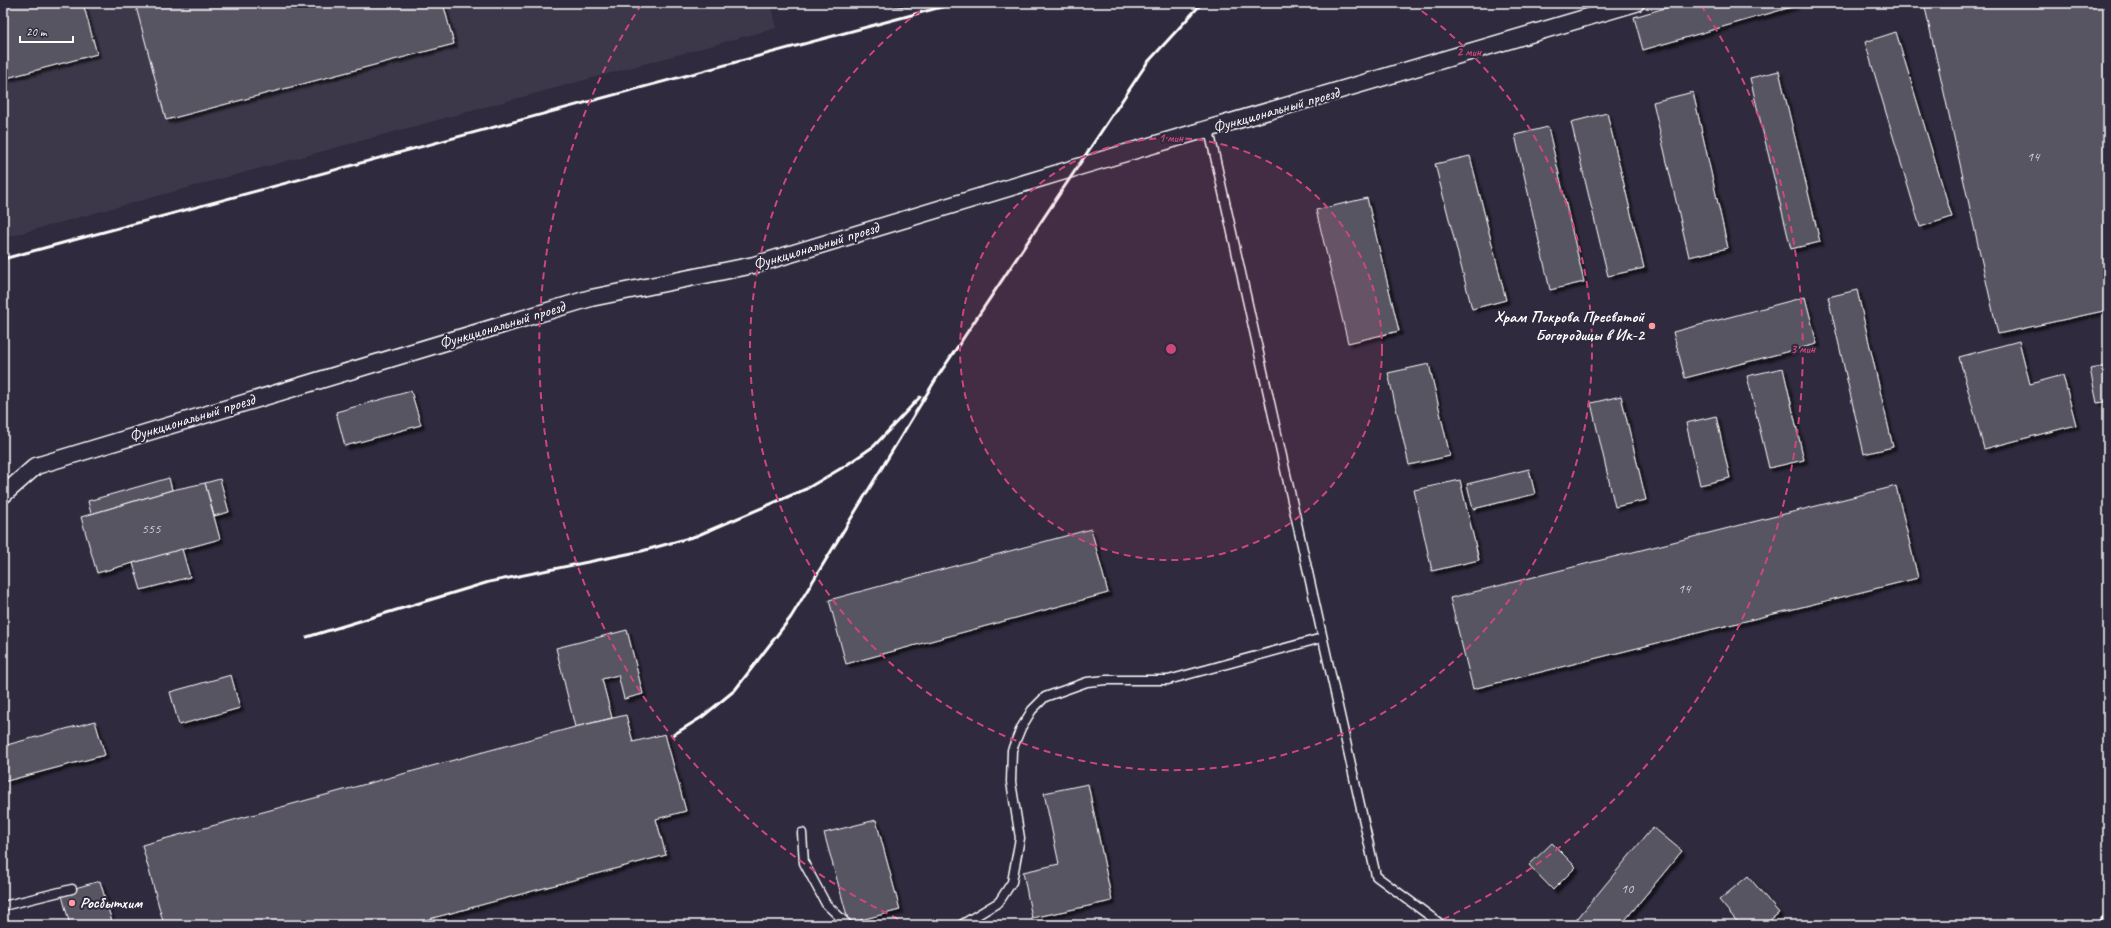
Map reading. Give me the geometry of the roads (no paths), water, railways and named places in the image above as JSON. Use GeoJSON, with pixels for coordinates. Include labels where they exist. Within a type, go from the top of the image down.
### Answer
{"type":"FeatureCollection","features":[{"type":"Feature","properties":{"kind":"street","name":"Функциональный проезд"},"geometry":{"type":"LineString","coordinates":[[3,495],[36,466],[591,298],[754,266],[1636,3]]}},
{"type":"Feature","properties":{"kind":"lane"},"geometry":{"type":"LineString","coordinates":[[1209,130],[1376,876],[1442,925]]}},
{"type":"Feature","properties":{"kind":"lane"},"geometry":{"type":"LineString","coordinates":[[960,925],[999,902],[1012,882],[1020,838],[1011,782],[1012,750],[1025,722],[1044,697],[1087,682],[1168,680],[1322,638]]}},
{"type":"Feature","properties":{"kind":"lane"},"geometry":{"type":"LineString","coordinates":[[802,833],[804,863],[826,904],[848,925]]}},
{"type":"Feature","properties":{"kind":"lane"},"geometry":{"type":"LineString","coordinates":[[3,906],[72,889]]}},
{"type":"Feature","properties":{"kind":"railway"},"geometry":{"type":"LineString","coordinates":[[873,3],[907,6],[932,3]]}},
{"type":"Feature","properties":{"kind":"railway"},"geometry":{"type":"LineString","coordinates":[[673,735],[702,717],[735,690],[791,617],[936,379],[1147,63],[1202,3]]}},
{"type":"Feature","properties":{"kind":"railway"},"geometry":{"type":"LineString","coordinates":[[3,259],[945,6]]}},
{"type":"Feature","properties":{"kind":"railway"},"geometry":{"type":"LineString","coordinates":[[307,637],[489,582],[642,551],[696,536],[806,489],[845,466],[874,446],[920,397]]}},
{"type":"Feature","properties":{"kind":"railway"},"geometry":{"type":"LineString","coordinates":[[2095,925],[2108,913]]}},
{"type":"Feature","properties":{"kind":"place","name":"Храм Покрова Пресвятой Богородицы в Ик-2"},"geometry":{"type":"Point","coordinates":[1652,326]}},
{"type":"Feature","properties":{"kind":"place","name":"Росбытхим"},"geometry":{"type":"Point","coordinates":[72,903]}}]}
